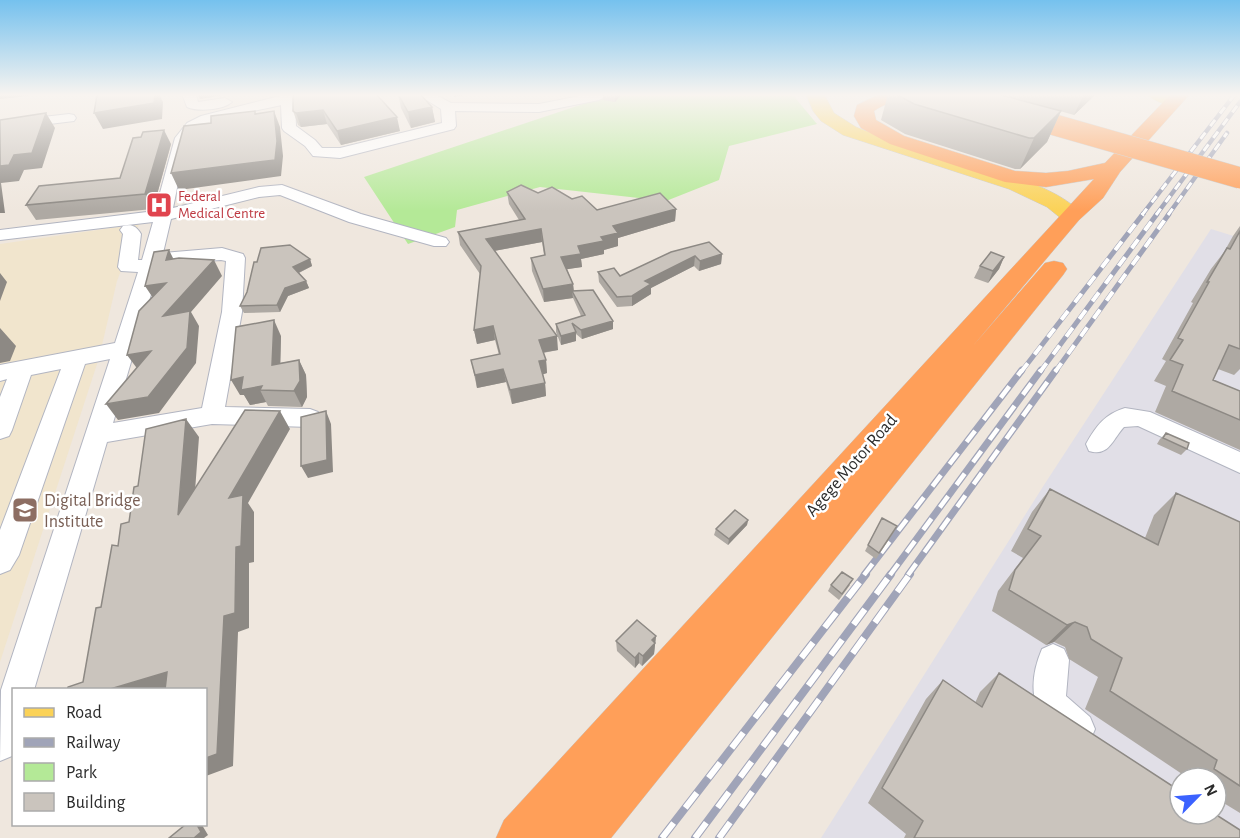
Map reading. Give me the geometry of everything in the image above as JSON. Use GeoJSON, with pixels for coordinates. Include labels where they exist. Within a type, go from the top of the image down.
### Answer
{"type":"FeatureCollection","features":[{"type":"Feature","properties":{"kind":"highway"},"geometry":{"type":"LineString","coordinates":[[884,133],[897,141],[1013,177],[1046,180],[1068,178],[1112,168]]}},
{"type":"Feature","properties":{"kind":"highway"},"geometry":{"type":"LineString","coordinates":[[1094,133],[1240,178]]}},
{"type":"Feature","properties":{"kind":"highway"},"geometry":{"type":"LineString","coordinates":[[1108,133],[1240,168]]}},
{"type":"Feature","properties":{"kind":"highway","name":"Agege Motor Road"},"geometry":{"type":"LineString","coordinates":[[522,838],[976,343],[1071,215],[1095,193],[1112,168],[1144,133]]}},
{"type":"Feature","properties":{"kind":"highway","name":"Agege Motor Road"},"geometry":{"type":"LineString","coordinates":[[578,838],[1148,133]]}},
{"type":"Feature","properties":{"kind":"main road"},"geometry":{"type":"LineString","coordinates":[[855,133],[1017,184],[1054,202],[1071,215]]}},
{"type":"Feature","properties":{"kind":"lane"},"geometry":{"type":"LineString","coordinates":[[18,688],[151,262],[182,138],[186,133]]}},
{"type":"Feature","properties":{"kind":"lane"},"geometry":{"type":"LineString","coordinates":[[296,133],[310,143],[318,153],[340,153],[420,133]]}},
{"type":"Feature","properties":{"kind":"lane"},"geometry":{"type":"LineString","coordinates":[[0,236],[164,215],[259,192],[282,190],[355,218],[440,242]]}},
{"type":"Feature","properties":{"kind":"lane"},"geometry":{"type":"LineString","coordinates":[[129,230],[132,234],[128,267],[151,262],[222,254],[236,258],[232,312],[212,415]]}},
{"type":"Feature","properties":{"kind":"lane"},"geometry":{"type":"LineString","coordinates":[[0,430],[11,371],[123,349]]}},
{"type":"Feature","properties":{"kind":"lane"},"geometry":{"type":"LineString","coordinates":[[0,561],[5,555],[76,358]]}},
{"type":"Feature","properties":{"kind":"lane"},"geometry":{"type":"LineString","coordinates":[[97,435],[212,415],[310,418]]}},
{"type":"Feature","properties":{"kind":"lane"},"geometry":{"type":"LineString","coordinates":[[1098,444],[1115,419],[1125,415],[1142,418],[1240,463]]}},
{"type":"Feature","properties":{"kind":"lane"},"geometry":{"type":"LineString","coordinates":[[1053,660],[1047,696],[1056,712],[1104,746]]}},
{"type":"Feature","properties":{"kind":"lane"},"geometry":{"type":"LineString","coordinates":[[0,744],[12,707]]}},
{"type":"Feature","properties":{"kind":"shaded area","name":"Digital Bridge Institute"},"geometry":{"type":"Polygon","coordinates":[[[139,224],[117,281],[99,358],[0,662],[0,244],[139,224]]]}},
{"type":"Feature","properties":{"kind":"shaded area"},"geometry":{"type":"Polygon","coordinates":[[[1211,229],[1240,238],[1240,838],[821,838],[1044,485],[1211,229]]]}},
{"type":"Feature","properties":{"kind":"green space"},"geometry":{"type":"Polygon","coordinates":[[[496,133],[781,133],[729,146],[719,180],[666,201],[540,187],[457,210],[455,227],[408,244],[364,177],[496,133]]]}},
{"type":"Feature","properties":{"kind":"building"},"geometry":{"type":"Polygon","coordinates":[[[0,133],[39,133],[32,153],[14,155],[9,165],[0,166],[0,133]]]}},
{"type":"Feature","properties":{"kind":"building"},"geometry":{"type":"Polygon","coordinates":[[[143,133],[163,133],[145,194],[26,205],[39,186],[120,178],[133,138],[141,137],[143,133]]]}},
{"type":"Feature","properties":{"kind":"building"},"geometry":{"type":"Polygon","coordinates":[[[182,133],[276,133],[275,160],[171,173],[182,133]]]}},
{"type":"Feature","properties":{"kind":"building"},"geometry":{"type":"Polygon","coordinates":[[[1012,133],[1039,133],[1034,138],[1012,133]]]}},
{"type":"Feature","properties":{"kind":"building"},"geometry":{"type":"Polygon","coordinates":[[[521,185],[538,193],[552,187],[572,199],[582,196],[597,210],[660,193],[676,209],[613,226],[618,233],[601,237],[604,241],[578,246],[581,254],[561,257],[573,284],[543,289],[531,258],[545,255],[541,229],[486,239],[557,336],[539,340],[546,360],[539,361],[545,383],[510,390],[503,369],[475,375],[471,360],[500,354],[493,326],[474,330],[481,266],[458,232],[525,219],[507,192],[521,185]]]}},
{"type":"Feature","properties":{"kind":"building"},"geometry":{"type":"Polygon","coordinates":[[[1240,231],[1240,349],[1229,345],[1213,380],[1240,391],[1240,420],[1172,391],[1183,365],[1170,360],[1183,340],[1178,338],[1209,282],[1207,282],[1240,231]]]}},
{"type":"Feature","properties":{"kind":"building"},"geometry":{"type":"Polygon","coordinates":[[[709,242],[722,254],[700,261],[695,256],[645,281],[651,284],[632,296],[617,297],[598,272],[614,268],[620,276],[671,252],[709,242]]]}},
{"type":"Feature","properties":{"kind":"building"},"geometry":{"type":"Polygon","coordinates":[[[290,245],[310,259],[293,267],[306,281],[285,288],[277,305],[240,306],[247,292],[254,262],[257,262],[261,248],[290,245]]]}},
{"type":"Feature","properties":{"kind":"building"},"geometry":{"type":"Polygon","coordinates":[[[169,250],[166,260],[179,258],[214,260],[163,316],[190,311],[187,348],[148,397],[106,404],[151,351],[127,355],[139,311],[166,283],[145,286],[154,252],[169,250]]]}},
{"type":"Feature","properties":{"kind":"building"},"geometry":{"type":"Polygon","coordinates":[[[991,252],[1004,257],[993,271],[980,266],[991,252]]]}},
{"type":"Feature","properties":{"kind":"building"},"geometry":{"type":"Polygon","coordinates":[[[593,290],[613,321],[581,330],[572,323],[576,332],[561,336],[556,324],[585,315],[572,291],[593,290]]]}},
{"type":"Feature","properties":{"kind":"building"},"geometry":{"type":"Polygon","coordinates":[[[274,320],[272,365],[299,360],[300,381],[294,391],[260,390],[262,386],[241,390],[243,377],[231,380],[236,327],[274,320]]]}},
{"type":"Feature","properties":{"kind":"building"},"geometry":{"type":"Polygon","coordinates":[[[245,410],[280,411],[229,498],[243,495],[241,546],[236,547],[235,613],[224,616],[217,754],[207,758],[207,688],[165,688],[167,672],[114,688],[68,688],[83,682],[96,608],[101,607],[112,545],[118,546],[121,524],[129,522],[134,487],[138,486],[146,429],[186,419],[178,515],[245,410]]]}},
{"type":"Feature","properties":{"kind":"building"},"geometry":{"type":"Polygon","coordinates":[[[326,411],[327,460],[301,466],[301,417],[326,411]]]}},
{"type":"Feature","properties":{"kind":"building"},"geometry":{"type":"Polygon","coordinates":[[[1166,433],[1189,443],[1187,449],[1163,438],[1166,433]]]}},
{"type":"Feature","properties":{"kind":"building"},"geometry":{"type":"Polygon","coordinates":[[[1050,489],[1158,545],[1176,493],[1240,522],[1240,786],[1228,778],[1228,766],[1215,766],[1217,760],[1110,691],[1122,658],[1091,639],[1087,627],[1075,622],[1067,625],[1009,590],[1015,570],[1041,536],[1028,529],[1050,489]]]}},
{"type":"Feature","properties":{"kind":"building"},"geometry":{"type":"Polygon","coordinates":[[[735,510],[748,520],[729,539],[716,529],[735,510]]]}},
{"type":"Feature","properties":{"kind":"building"},"geometry":{"type":"Polygon","coordinates":[[[882,518],[897,526],[879,553],[868,545],[882,518]]]}},
{"type":"Feature","properties":{"kind":"building"},"geometry":{"type":"Polygon","coordinates":[[[842,572],[853,579],[842,594],[831,585],[842,572]]]}},
{"type":"Feature","properties":{"kind":"building"},"geometry":{"type":"Polygon","coordinates":[[[637,620],[656,636],[652,640],[655,643],[643,656],[639,653],[635,658],[616,641],[637,620]]]}},
{"type":"Feature","properties":{"kind":"building"},"geometry":{"type":"Polygon","coordinates":[[[999,673],[1168,783],[1168,826],[1228,826],[1228,822],[1240,830],[1240,838],[914,838],[923,821],[882,788],[943,680],[982,707],[999,673]]]}},
{"type":"Feature","properties":{"kind":"building"},"geometry":{"type":"Polygon","coordinates":[[[184,826],[198,826],[201,832],[194,838],[169,838],[184,826]]]}},
{"type":"Feature","properties":{"kind":"railway"},"geometry":{"type":"LineString","coordinates":[[1142,215],[1205,133]]}},
{"type":"Feature","properties":{"kind":"railway"},"geometry":{"type":"LineString","coordinates":[[1156,215],[1217,133]]}},
{"type":"Feature","properties":{"kind":"railway"},"geometry":{"type":"LineString","coordinates":[[1168,215],[1227,133]]}},
{"type":"Feature","properties":{"kind":"railway"},"geometry":{"type":"LineString","coordinates":[[1021,372],[1143,214]]}},
{"type":"Feature","properties":{"kind":"railway"},"geometry":{"type":"LineString","coordinates":[[1040,372],[1157,214]]}},
{"type":"Feature","properties":{"kind":"railway"},"geometry":{"type":"LineString","coordinates":[[1055,372],[1169,214]]}},
{"type":"Feature","properties":{"kind":"railway"},"geometry":{"type":"LineString","coordinates":[[864,575],[1022,370]]}},
{"type":"Feature","properties":{"kind":"railway"},"geometry":{"type":"LineString","coordinates":[[890,575],[1041,370]]}},
{"type":"Feature","properties":{"kind":"railway"},"geometry":{"type":"LineString","coordinates":[[908,575],[1056,370]]}},
{"type":"Feature","properties":{"kind":"railway"},"geometry":{"type":"LineString","coordinates":[[662,838],[866,574]]}},
{"type":"Feature","properties":{"kind":"railway"},"geometry":{"type":"LineString","coordinates":[[695,838],[891,574]]}},
{"type":"Feature","properties":{"kind":"railway"},"geometry":{"type":"LineString","coordinates":[[719,838],[910,574]]}},
{"type":"Feature","properties":{"kind":"place","name":"Federal Medical Centre"},"geometry":{"type":"Point","coordinates":[159,205]}},
{"type":"Feature","properties":{"kind":"place","name":"Digital Bridge Institute"},"geometry":{"type":"Point","coordinates":[25,510]}}]}
